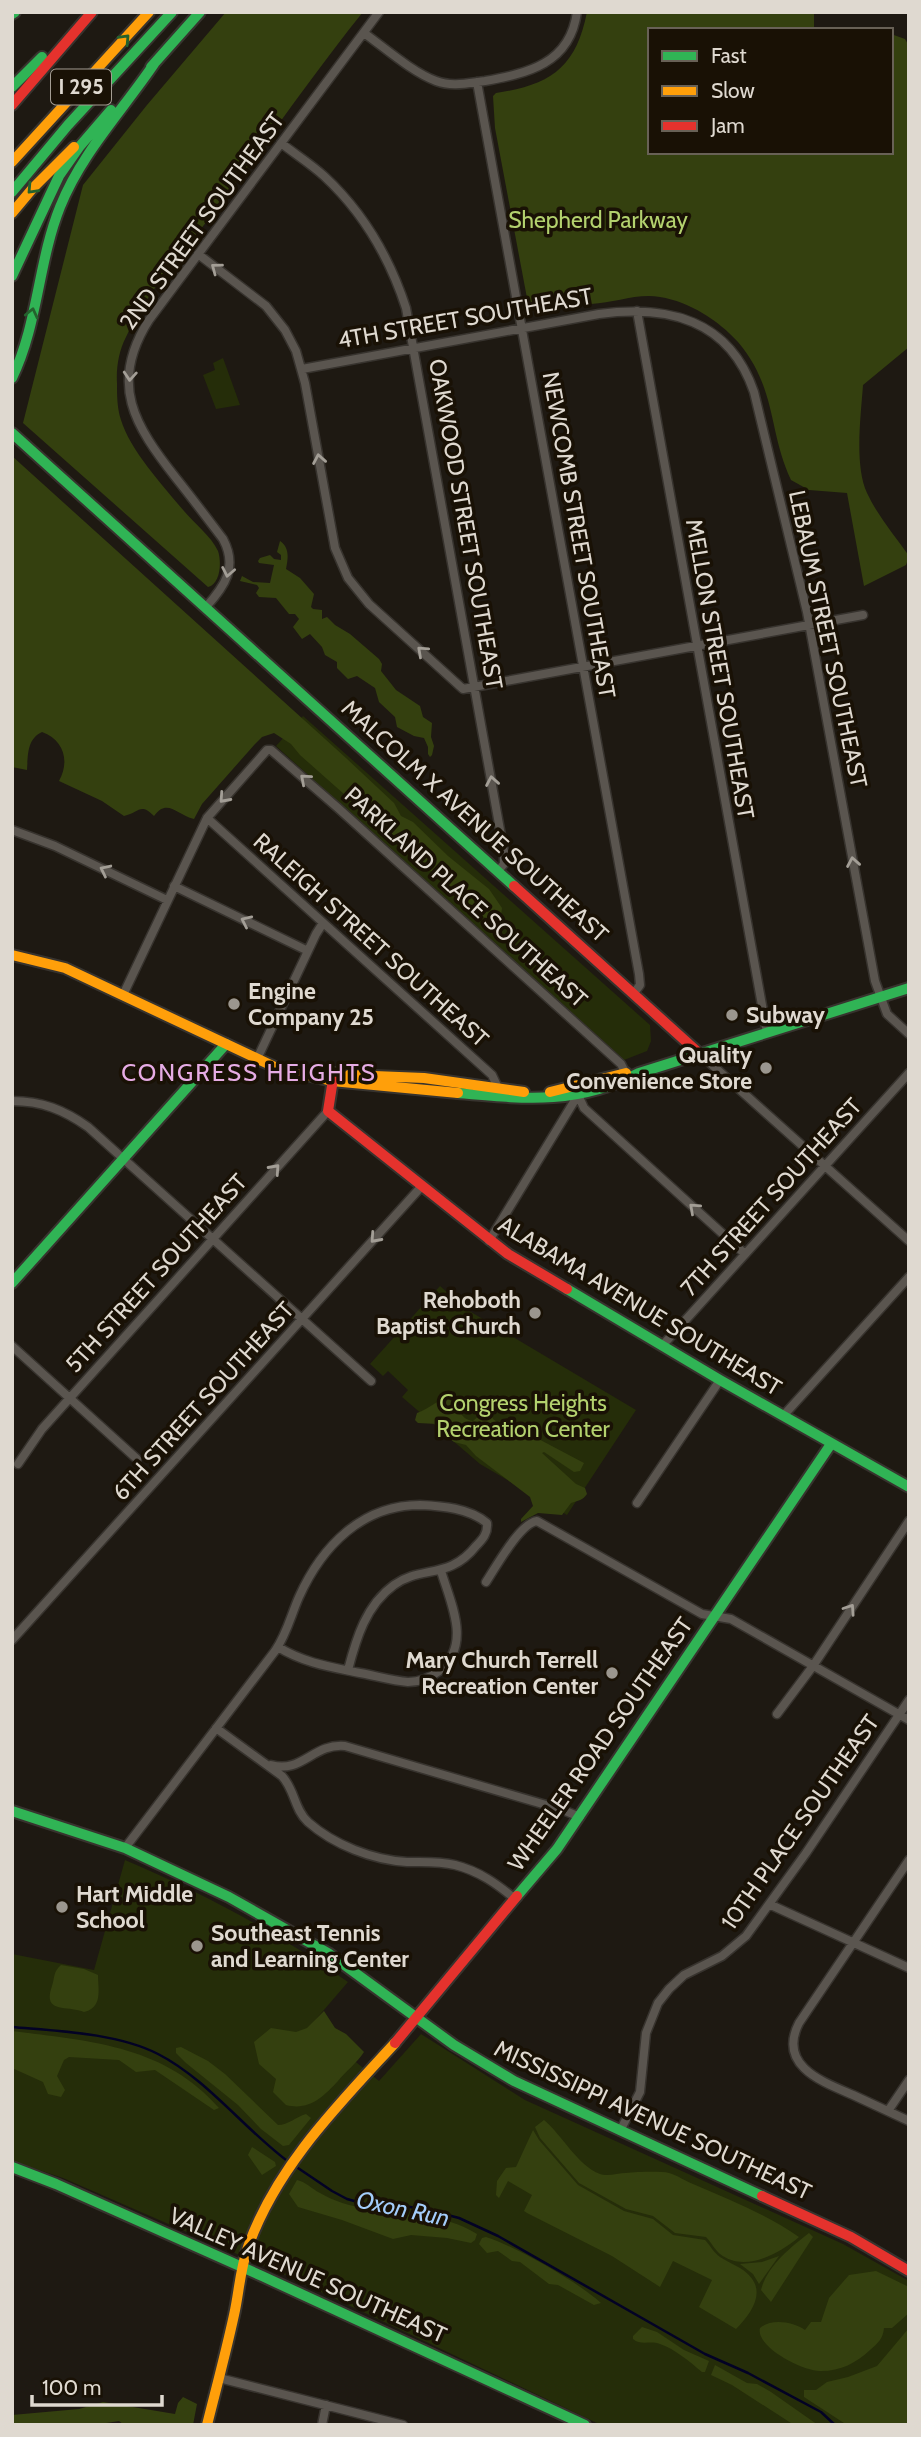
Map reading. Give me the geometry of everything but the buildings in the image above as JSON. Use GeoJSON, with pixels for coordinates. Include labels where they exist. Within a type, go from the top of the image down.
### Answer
{"type":"FeatureCollection","features":[{"type":"Feature","properties":{"kind":"main road"},"geometry":{"type":"LineString","coordinates":[[12,87],[84,12]]}},
{"type":"Feature","properties":{"kind":"main road","name":"I 295"},"geometry":{"type":"LineString","coordinates":[[12,105],[92,12]]}},
{"type":"Feature","properties":{"kind":"main road","name":"I 295"},"geometry":{"type":"LineString","coordinates":[[12,162],[149,12]]}},
{"type":"Feature","properties":{"kind":"main road"},"geometry":{"type":"LineString","coordinates":[[12,192],[68,125],[172,12]]}},
{"type":"Feature","properties":{"kind":"main road"},"geometry":{"type":"LineString","coordinates":[[12,213],[65,154],[89,134],[200,12]]}},
{"type":"Feature","properties":{"kind":"main road"},"geometry":{"type":"LineString","coordinates":[[12,378],[22,353],[53,229],[68,189],[93,144],[154,64]]}},
{"type":"Feature","properties":{"kind":"main road"},"geometry":{"type":"LineString","coordinates":[[12,183],[68,125]]}},
{"type":"Feature","properties":{"kind":"main road"},"geometry":{"type":"LineString","coordinates":[[14,274],[53,185],[89,134]]}},
{"type":"Feature","properties":{"kind":"main road","name":"MALCOLM X AVENUE SOUTHEAST"},"geometry":{"type":"LineString","coordinates":[[12,433],[701,1055]]}},
{"type":"Feature","properties":{"kind":"main road"},"geometry":{"type":"LineString","coordinates":[[12,955],[65,968],[277,1068],[333,1077],[500,1092],[545,1100],[578,1095],[627,1076]]}},
{"type":"Feature","properties":{"kind":"main road"},"geometry":{"type":"LineString","coordinates":[[500,1092],[559,1091],[639,1073],[909,988]]}},
{"type":"Feature","properties":{"kind":"main road"},"geometry":{"type":"LineString","coordinates":[[12,1283],[226,1044]]}},
{"type":"Feature","properties":{"kind":"main road"},"geometry":{"type":"LineString","coordinates":[[327,1111],[333,1077]]}},
{"type":"Feature","properties":{"kind":"main road","name":"ALABAMA AVENUE SOUTHEAST"},"geometry":{"type":"LineString","coordinates":[[327,1111],[489,1241],[524,1264],[831,1444],[907,1483]]}},
{"type":"Feature","properties":{"kind":"main road","name":"WHEELER ROAD SOUTHEAST"},"geometry":{"type":"LineString","coordinates":[[207,2425],[246,2252],[257,2224],[286,2171],[557,1849],[831,1444]]}},
{"type":"Feature","properties":{"kind":"main road","name":"MISSISSIPPI AVENUE SOUTHEAST"},"geometry":{"type":"LineString","coordinates":[[12,1811],[125,1848],[206,1885],[336,1958],[460,2049],[500,2074],[851,2237],[909,2271]]}},
{"type":"Feature","properties":{"kind":"main road","name":"VALLEY AVENUE SOUTHEAST"},"geometry":{"type":"LineString","coordinates":[[12,2167],[70,2190],[585,2425]]}},
{"type":"Feature","properties":{"kind":"street","name":"2ND STREET SOUTHEAST"},"geometry":{"type":"LineString","coordinates":[[206,607],[228,579],[228,550],[223,539],[145,437],[134,412],[129,378],[133,354],[145,326],[379,12]]}},
{"type":"Feature","properties":{"kind":"street"},"geometry":{"type":"LineString","coordinates":[[364,33],[434,80],[452,85],[517,75],[547,62],[566,43],[574,28],[577,12]]}},
{"type":"Feature","properties":{"kind":"street","name":"NEWCOMB STREET SOUTHEAST"},"geometry":{"type":"LineString","coordinates":[[477,82],[641,981],[634,993]]}},
{"type":"Feature","properties":{"kind":"street","name":"OAKWOOD STREET SOUTHEAST"},"geometry":{"type":"LineString","coordinates":[[281,143],[324,176],[347,201],[375,239],[400,290],[414,348],[504,852],[504,863],[498,871]]}},
{"type":"Feature","properties":{"kind":"street"},"geometry":{"type":"LineString","coordinates":[[198,254],[254,296],[271,312],[289,337],[302,369],[336,552],[344,571],[365,599],[463,688],[863,615]]}},
{"type":"Feature","properties":{"kind":"street","name":"4TH STREET SOUTHEAST"},"geometry":{"type":"LineString","coordinates":[[302,369],[599,314],[637,311]]}},
{"type":"Feature","properties":{"kind":"street","name":"LEBAUM STREET SOUTHEAST"},"geometry":{"type":"LineString","coordinates":[[637,311],[670,314],[704,329],[732,353],[747,374],[757,405],[810,625],[865,930],[880,998],[887,1014],[909,1034]]}},
{"type":"Feature","properties":{"kind":"street","name":"MELLON STREET SOUTHEAST"},"geometry":{"type":"LineString","coordinates":[[637,311],[767,1033]]}},
{"type":"Feature","properties":{"kind":"street","name":"PARKLAND PLACE SOUTHEAST"},"geometry":{"type":"LineString","coordinates":[[207,818],[267,750],[271,750],[547,996],[621,1064],[627,1076]]}},
{"type":"Feature","properties":{"kind":"street"},"geometry":{"type":"LineString","coordinates":[[123,995],[207,818]]}},
{"type":"Feature","properties":{"kind":"street","name":"RALEIGH STREET SOUTHEAST"},"geometry":{"type":"LineString","coordinates":[[207,818],[492,1075],[500,1092]]}},
{"type":"Feature","properties":{"kind":"street"},"geometry":{"type":"LineString","coordinates":[[12,830],[55,846],[167,900]]}},
{"type":"Feature","properties":{"kind":"street"},"geometry":{"type":"LineString","coordinates":[[174,886],[308,951]]}},
{"type":"Feature","properties":{"kind":"street"},"geometry":{"type":"LineString","coordinates":[[257,1059],[323,923]]}},
{"type":"Feature","properties":{"kind":"street","name":"MALCOLM X AVENUE SOUTHEAST"},"geometry":{"type":"LineString","coordinates":[[701,1055],[909,1241]]}},
{"type":"Feature","properties":{"kind":"street","name":"7TH STREET SOUTHEAST"},"geometry":{"type":"LineString","coordinates":[[663,1346],[909,1073]]}},
{"type":"Feature","properties":{"kind":"street"},"geometry":{"type":"LineString","coordinates":[[489,1241],[578,1095]]}},
{"type":"Feature","properties":{"kind":"street"},"geometry":{"type":"LineString","coordinates":[[578,1095],[584,1108],[745,1254]]}},
{"type":"Feature","properties":{"kind":"street"},"geometry":{"type":"LineString","coordinates":[[12,1101],[48,1105],[73,1116],[124,1158],[371,1381]]}},
{"type":"Feature","properties":{"kind":"street","name":"5TH STREET SOUTHEAST"},"geometry":{"type":"LineString","coordinates":[[18,1464],[29,1446],[69,1398],[327,1111]]}},
{"type":"Feature","properties":{"kind":"street","name":"6TH STREET SOUTHEAST"},"geometry":{"type":"LineString","coordinates":[[12,1640],[421,1187]]}},
{"type":"Feature","properties":{"kind":"street"},"geometry":{"type":"LineString","coordinates":[[783,1416],[909,1277]]}},
{"type":"Feature","properties":{"kind":"street"},"geometry":{"type":"LineString","coordinates":[[12,1346],[137,1459]]}},
{"type":"Feature","properties":{"kind":"street"},"geometry":{"type":"LineString","coordinates":[[638,1503],[720,1380]]}},
{"type":"Feature","properties":{"kind":"street"},"geometry":{"type":"LineString","coordinates":[[125,1848],[278,1647],[315,1567],[339,1538],[360,1521],[384,1510],[416,1505],[453,1508],[470,1513],[487,1523],[488,1530],[471,1552],[456,1565],[403,1580],[384,1595],[360,1629],[348,1670]]}},
{"type":"Feature","properties":{"kind":"street"},"geometry":{"type":"LineString","coordinates":[[486,1582],[523,1529],[531,1522],[537,1521],[702,1614],[731,1619],[909,1720]]}},
{"type":"Feature","properties":{"kind":"street"},"geometry":{"type":"LineString","coordinates":[[776,1714],[813,1666],[909,1521]]}},
{"type":"Feature","properties":{"kind":"street"},"geometry":{"type":"LineString","coordinates":[[278,1647],[308,1662],[413,1682],[433,1675],[446,1665],[456,1647],[458,1632],[441,1571]]}},
{"type":"Feature","properties":{"kind":"street","name":"10TH PLACE SOUTHEAST"},"geometry":{"type":"LineString","coordinates":[[620,2131],[641,2088],[646,2033],[658,2003],[668,1989],[684,1975],[717,1959],[737,1945],[771,1905],[909,1700]]}},
{"type":"Feature","properties":{"kind":"street"},"geometry":{"type":"LineString","coordinates":[[216,1728],[282,1776],[290,1786],[303,1817],[334,1840],[383,1858],[463,1867],[490,1879],[515,1899]]}},
{"type":"Feature","properties":{"kind":"street"},"geometry":{"type":"LineString","coordinates":[[265,1763],[284,1768],[300,1763],[323,1748],[345,1746],[580,1817]]}},
{"type":"Feature","properties":{"kind":"street"},"geometry":{"type":"LineString","coordinates":[[290,1786],[291,1774],[300,1763]]}},
{"type":"Feature","properties":{"kind":"street"},"geometry":{"type":"LineString","coordinates":[[909,1860],[795,2030],[793,2046],[801,2066],[817,2079],[909,2121]]}},
{"type":"Feature","properties":{"kind":"street"},"geometry":{"type":"LineString","coordinates":[[771,1905],[909,1968]]}},
{"type":"Feature","properties":{"kind":"street"},"geometry":{"type":"LineString","coordinates":[[888,2111],[909,2080]]}},
{"type":"Feature","properties":{"kind":"street"},"geometry":{"type":"LineString","coordinates":[[219,2378],[402,2425]]}},
{"type":"Feature","properties":{"kind":"street"},"geometry":{"type":"LineString","coordinates":[[322,2425],[326,2405]]}},
{"type":"Feature","properties":{"kind":"street"},"geometry":{"type":"LineString","coordinates":[[357,2424],[360,2414]]}},
{"type":"Feature","properties":{"kind":"green space"},"geometry":{"type":"Polygon","coordinates":[[[226,12],[363,12],[221,203],[157,284],[135,319],[120,353],[117,392],[125,431],[148,467],[215,545],[220,561],[219,572],[215,582],[208,587],[23,423],[83,185],[226,12]]]}},
{"type":"Feature","properties":{"kind":"green space","name":"Shepherd Parkway"},"geometry":{"type":"Polygon","coordinates":[[[587,12],[814,12],[814,28],[648,28],[648,154],[893,154],[893,35],[905,39],[909,46],[909,347],[863,385],[859,440],[861,469],[867,493],[909,556],[906,565],[864,586],[847,493],[809,490],[791,480],[778,444],[760,376],[751,359],[722,326],[693,308],[660,297],[643,296],[575,304],[549,310],[537,306],[527,298],[495,128],[493,96],[546,79],[568,60],[582,31],[587,12]]]}},
{"type":"Feature","properties":{"kind":"green space"},"geometry":{"type":"Polygon","coordinates":[[[223,358],[240,405],[216,409],[203,375],[215,370],[213,363],[223,358]]]}},
{"type":"Feature","properties":{"kind":"green space"},"geometry":{"type":"Polygon","coordinates":[[[12,456],[346,758],[394,803],[401,816],[413,822],[448,856],[489,889],[502,908],[500,923],[494,925],[470,906],[465,895],[449,886],[425,866],[291,744],[274,733],[262,737],[255,744],[202,804],[194,819],[168,808],[163,808],[154,816],[142,809],[124,816],[102,801],[59,781],[64,766],[63,752],[55,740],[42,732],[31,743],[27,770],[12,767],[12,456]]]}},
{"type":"Feature","properties":{"kind":"green space"},"geometry":{"type":"Polygon","coordinates":[[[280,541],[287,550],[286,569],[300,578],[314,594],[311,607],[322,610],[322,619],[327,617],[379,659],[382,664],[381,671],[396,690],[420,706],[423,717],[432,723],[431,737],[434,746],[430,757],[424,738],[397,727],[395,717],[379,702],[375,688],[357,676],[348,679],[337,668],[337,662],[325,655],[322,647],[310,634],[302,639],[293,627],[299,619],[295,614],[289,614],[276,598],[259,597],[256,593],[259,588],[257,585],[240,581],[242,576],[253,582],[270,583],[274,565],[258,561],[270,555],[281,560],[281,555],[277,552],[280,541]]]}},
{"type":"Feature","properties":{"kind":"green space"},"geometry":{"type":"Polygon","coordinates":[[[303,716],[650,1025],[651,1041],[647,1051],[624,1060],[276,746],[303,716]]]}},
{"type":"Feature","properties":{"kind":"green space","name":"Congress Heights Recreation Center"},"geometry":{"type":"Polygon","coordinates":[[[440,1286],[466,1309],[636,1410],[567,1515],[480,1464],[402,1397],[408,1390],[388,1371],[383,1376],[370,1364],[440,1286]]]}},
{"type":"Feature","properties":{"kind":"green space"},"geometry":{"type":"Polygon","coordinates":[[[448,1397],[454,1399],[462,1416],[468,1420],[473,1421],[484,1411],[490,1410],[493,1419],[504,1427],[531,1435],[584,1463],[580,1471],[574,1472],[542,1453],[576,1484],[585,1488],[587,1494],[571,1503],[562,1515],[538,1513],[521,1522],[533,1506],[530,1497],[476,1456],[466,1445],[454,1442],[437,1424],[418,1423],[415,1420],[417,1413],[448,1397]]]}},
{"type":"Feature","properties":{"kind":"green space"},"geometry":{"type":"Polygon","coordinates":[[[125,1860],[240,1915],[348,1982],[311,2025],[379,2081],[421,2034],[525,2100],[843,2244],[909,2281],[909,2425],[601,2425],[285,2275],[63,2178],[12,2161],[12,1954],[94,1970],[125,1860]]]}},
{"type":"Feature","properties":{"kind":"green space"},"geometry":{"type":"Polygon","coordinates":[[[61,1965],[84,1969],[98,1975],[97,2002],[90,2010],[84,2012],[58,2007],[50,2001],[55,1975],[61,1965]]]}},
{"type":"Feature","properties":{"kind":"green space"},"geometry":{"type":"Polygon","coordinates":[[[324,2011],[335,2028],[346,2034],[364,2052],[321,2097],[302,2106],[286,2105],[273,2092],[276,2079],[259,2064],[254,2042],[271,2028],[296,2032],[307,2028],[324,2011]]]}},
{"type":"Feature","properties":{"kind":"green space"},"geometry":{"type":"Polygon","coordinates":[[[12,2031],[97,2043],[150,2059],[197,2087],[219,2108],[214,2110],[155,2070],[136,2072],[119,2060],[69,2057],[64,2060],[57,2076],[65,2090],[61,2097],[48,2094],[43,2082],[12,2068],[12,2031]]]}},
{"type":"Feature","properties":{"kind":"green space"},"geometry":{"type":"Polygon","coordinates":[[[181,2047],[208,2061],[225,2074],[278,2125],[306,2114],[311,2118],[289,2145],[283,2146],[186,2063],[176,2053],[176,2048],[181,2047]]]}},
{"type":"Feature","properties":{"kind":"green space"},"geometry":{"type":"Polygon","coordinates":[[[544,2120],[584,2164],[600,2174],[672,2174],[761,2214],[799,2237],[782,2250],[761,2259],[740,2262],[729,2259],[718,2252],[706,2237],[675,2233],[653,2216],[626,2209],[579,2183],[540,2138],[535,2127],[544,2120]]]}},
{"type":"Feature","properties":{"kind":"green space"},"geometry":{"type":"Polygon","coordinates":[[[533,2130],[578,2185],[624,2211],[653,2219],[673,2235],[705,2240],[718,2255],[749,2275],[754,2282],[756,2298],[749,2314],[736,2329],[699,2307],[712,2280],[673,2261],[660,2287],[612,2256],[524,2211],[532,2195],[508,2181],[499,2198],[496,2195],[497,2181],[506,2168],[516,2167],[533,2130]]]}},
{"type":"Feature","properties":{"kind":"green space"},"geometry":{"type":"Polygon","coordinates":[[[252,2147],[275,2162],[276,2166],[262,2175],[248,2155],[252,2147]]]}},
{"type":"Feature","properties":{"kind":"green space"},"geometry":{"type":"Polygon","coordinates":[[[297,2180],[348,2205],[451,2222],[477,2234],[471,2243],[411,2235],[393,2239],[298,2207],[289,2194],[297,2180]]]}},
{"type":"Feature","properties":{"kind":"green space"},"geometry":{"type":"Polygon","coordinates":[[[809,2233],[813,2237],[771,2302],[761,2290],[768,2273],[787,2251],[809,2233]]]}},
{"type":"Feature","properties":{"kind":"green space"},"geometry":{"type":"Polygon","coordinates":[[[486,2237],[546,2266],[601,2303],[594,2305],[558,2285],[549,2284],[520,2262],[512,2261],[498,2251],[487,2253],[479,2244],[482,2238],[486,2237]]]}},
{"type":"Feature","properties":{"kind":"green space"},"geometry":{"type":"Polygon","coordinates":[[[779,2256],[759,2284],[753,2274],[740,2264],[762,2262],[779,2256]]]}},
{"type":"Feature","properties":{"kind":"green space"},"geometry":{"type":"Polygon","coordinates":[[[876,2271],[909,2287],[909,2313],[892,2328],[884,2328],[878,2343],[854,2362],[835,2370],[813,2370],[782,2357],[765,2343],[760,2335],[760,2328],[770,2323],[789,2323],[805,2330],[811,2322],[821,2322],[829,2298],[849,2275],[876,2271]]]}},
{"type":"Feature","properties":{"kind":"green space"},"geometry":{"type":"Polygon","coordinates":[[[642,2327],[657,2332],[684,2350],[709,2361],[705,2372],[666,2346],[633,2339],[642,2327]]]}},
{"type":"Feature","properties":{"kind":"green space"},"geometry":{"type":"Polygon","coordinates":[[[909,2328],[909,2425],[847,2425],[804,2397],[804,2390],[816,2390],[827,2382],[877,2366],[909,2328]]]}},
{"type":"Feature","properties":{"kind":"green space"},"geometry":{"type":"Polygon","coordinates":[[[715,2365],[747,2383],[757,2384],[771,2392],[818,2425],[794,2425],[732,2385],[711,2375],[715,2365]]]}},
{"type":"Feature","properties":{"kind":"green space"},"geometry":{"type":"Polygon","coordinates":[[[183,2397],[197,2404],[193,2425],[124,2425],[119,2421],[94,2425],[12,2425],[12,2415],[79,2409],[103,2402],[175,2414],[183,2397]]]}},
{"type":"Feature","properties":{"kind":"waterway","name":"Oxon Run"},"geometry":{"type":"LineString","coordinates":[[12,2027],[106,2037],[158,2054],[210,2091],[290,2163]]}},
{"type":"Feature","properties":{"kind":"waterway","name":"Oxon Run"},"geometry":{"type":"LineString","coordinates":[[295,2166],[347,2199],[365,2204],[405,2206],[436,2212],[459,2218],[498,2236],[705,2354],[748,2373],[821,2412],[835,2425]]}},
{"type":"Feature","properties":{"kind":"traffic: fast"},"geometry":{"type":"LineString","coordinates":[[12,192],[68,125],[172,12]]}},
{"type":"Feature","properties":{"kind":"traffic: fast"},"geometry":{"type":"LineString","coordinates":[[151,67],[200,12]]}},
{"type":"Feature","properties":{"kind":"traffic: fast"},"geometry":{"type":"LineString","coordinates":[[12,87],[42,57]]}},
{"type":"Feature","properties":{"kind":"traffic: fast"},"geometry":{"type":"LineString","coordinates":[[12,378],[27,337],[47,249],[60,207],[79,169],[154,64]]}},
{"type":"Feature","properties":{"kind":"traffic: fast"},"geometry":{"type":"LineString","coordinates":[[12,276],[59,176],[111,110]]}},
{"type":"Feature","properties":{"kind":"traffic: fast"},"geometry":{"type":"LineString","coordinates":[[12,433],[514,886]]}},
{"type":"Feature","properties":{"kind":"traffic: fast"},"geometry":{"type":"LineString","coordinates":[[458,1093],[528,1098],[572,1095],[594,1090],[639,1073],[909,988]]}},
{"type":"Feature","properties":{"kind":"traffic: fast"},"geometry":{"type":"LineString","coordinates":[[12,1283],[226,1044]]}},
{"type":"Feature","properties":{"kind":"traffic: fast"},"geometry":{"type":"LineString","coordinates":[[567,1289],[909,1487]]}},
{"type":"Feature","properties":{"kind":"traffic: fast"},"geometry":{"type":"LineString","coordinates":[[517,1896],[557,1849],[831,1444]]}},
{"type":"Feature","properties":{"kind":"traffic: fast"},"geometry":{"type":"LineString","coordinates":[[12,1811],[125,1848],[229,1897],[328,1953],[454,2045],[514,2081],[762,2196]]}},
{"type":"Feature","properties":{"kind":"traffic: fast"},"geometry":{"type":"LineString","coordinates":[[12,2167],[262,2276],[585,2425]]}},
{"type":"Feature","properties":{"kind":"traffic: slow"},"geometry":{"type":"LineString","coordinates":[[12,162],[149,12]]}},
{"type":"Feature","properties":{"kind":"traffic: slow"},"geometry":{"type":"LineString","coordinates":[[12,213],[74,147]]}},
{"type":"Feature","properties":{"kind":"traffic: slow"},"geometry":{"type":"LineString","coordinates":[[12,955],[65,968],[277,1068],[332,1081],[458,1093]]}},
{"type":"Feature","properties":{"kind":"traffic: slow"},"geometry":{"type":"LineString","coordinates":[[550,1092],[626,1073]]}},
{"type":"Feature","properties":{"kind":"traffic: slow"},"geometry":{"type":"LineString","coordinates":[[349,1075],[424,1078],[524,1092]]}},
{"type":"Feature","properties":{"kind":"traffic: slow"},"geometry":{"type":"LineString","coordinates":[[207,2425],[236,2307],[245,2255],[260,2218],[292,2163],[311,2138],[395,2043]]}},
{"type":"Feature","properties":{"kind":"traffic: jam"},"geometry":{"type":"LineString","coordinates":[[12,105],[92,12]]}},
{"type":"Feature","properties":{"kind":"traffic: jam"},"geometry":{"type":"LineString","coordinates":[[514,886],[701,1055]]}},
{"type":"Feature","properties":{"kind":"traffic: jam"},"geometry":{"type":"LineString","coordinates":[[334,1073],[328,1111],[508,1254],[567,1289]]}},
{"type":"Feature","properties":{"kind":"traffic: jam"},"geometry":{"type":"LineString","coordinates":[[395,2043],[517,1896]]}},
{"type":"Feature","properties":{"kind":"traffic: jam"},"geometry":{"type":"LineString","coordinates":[[762,2196],[851,2237],[909,2271]]}},
{"type":"Feature","properties":{"kind":"place","name":"Engine Company 25"},"geometry":{"type":"Point","coordinates":[234,1004]}},
{"type":"Feature","properties":{"kind":"place","name":"Subway"},"geometry":{"type":"Point","coordinates":[732,1015]}},
{"type":"Feature","properties":{"kind":"place","name":"Quality Convenience Store"},"geometry":{"type":"Point","coordinates":[766,1068]}},
{"type":"Feature","properties":{"kind":"place","name":"Rehoboth Baptist Church"},"geometry":{"type":"Point","coordinates":[535,1313]}},
{"type":"Feature","properties":{"kind":"place","name":"Mary Church Terrell Recreation Center"},"geometry":{"type":"Point","coordinates":[612,1673]}},
{"type":"Feature","properties":{"kind":"place","name":"Hart Middle School"},"geometry":{"type":"Point","coordinates":[62,1907]}},
{"type":"Feature","properties":{"kind":"place","name":"Southeast Tennis and Learning Center"},"geometry":{"type":"Point","coordinates":[197,1946]}},
{"type":"Feature","properties":{"kind":"district","name":"CONGRESS HEIGHTS"},"geometry":{"type":"Point","coordinates":[249,1073]}}]}
